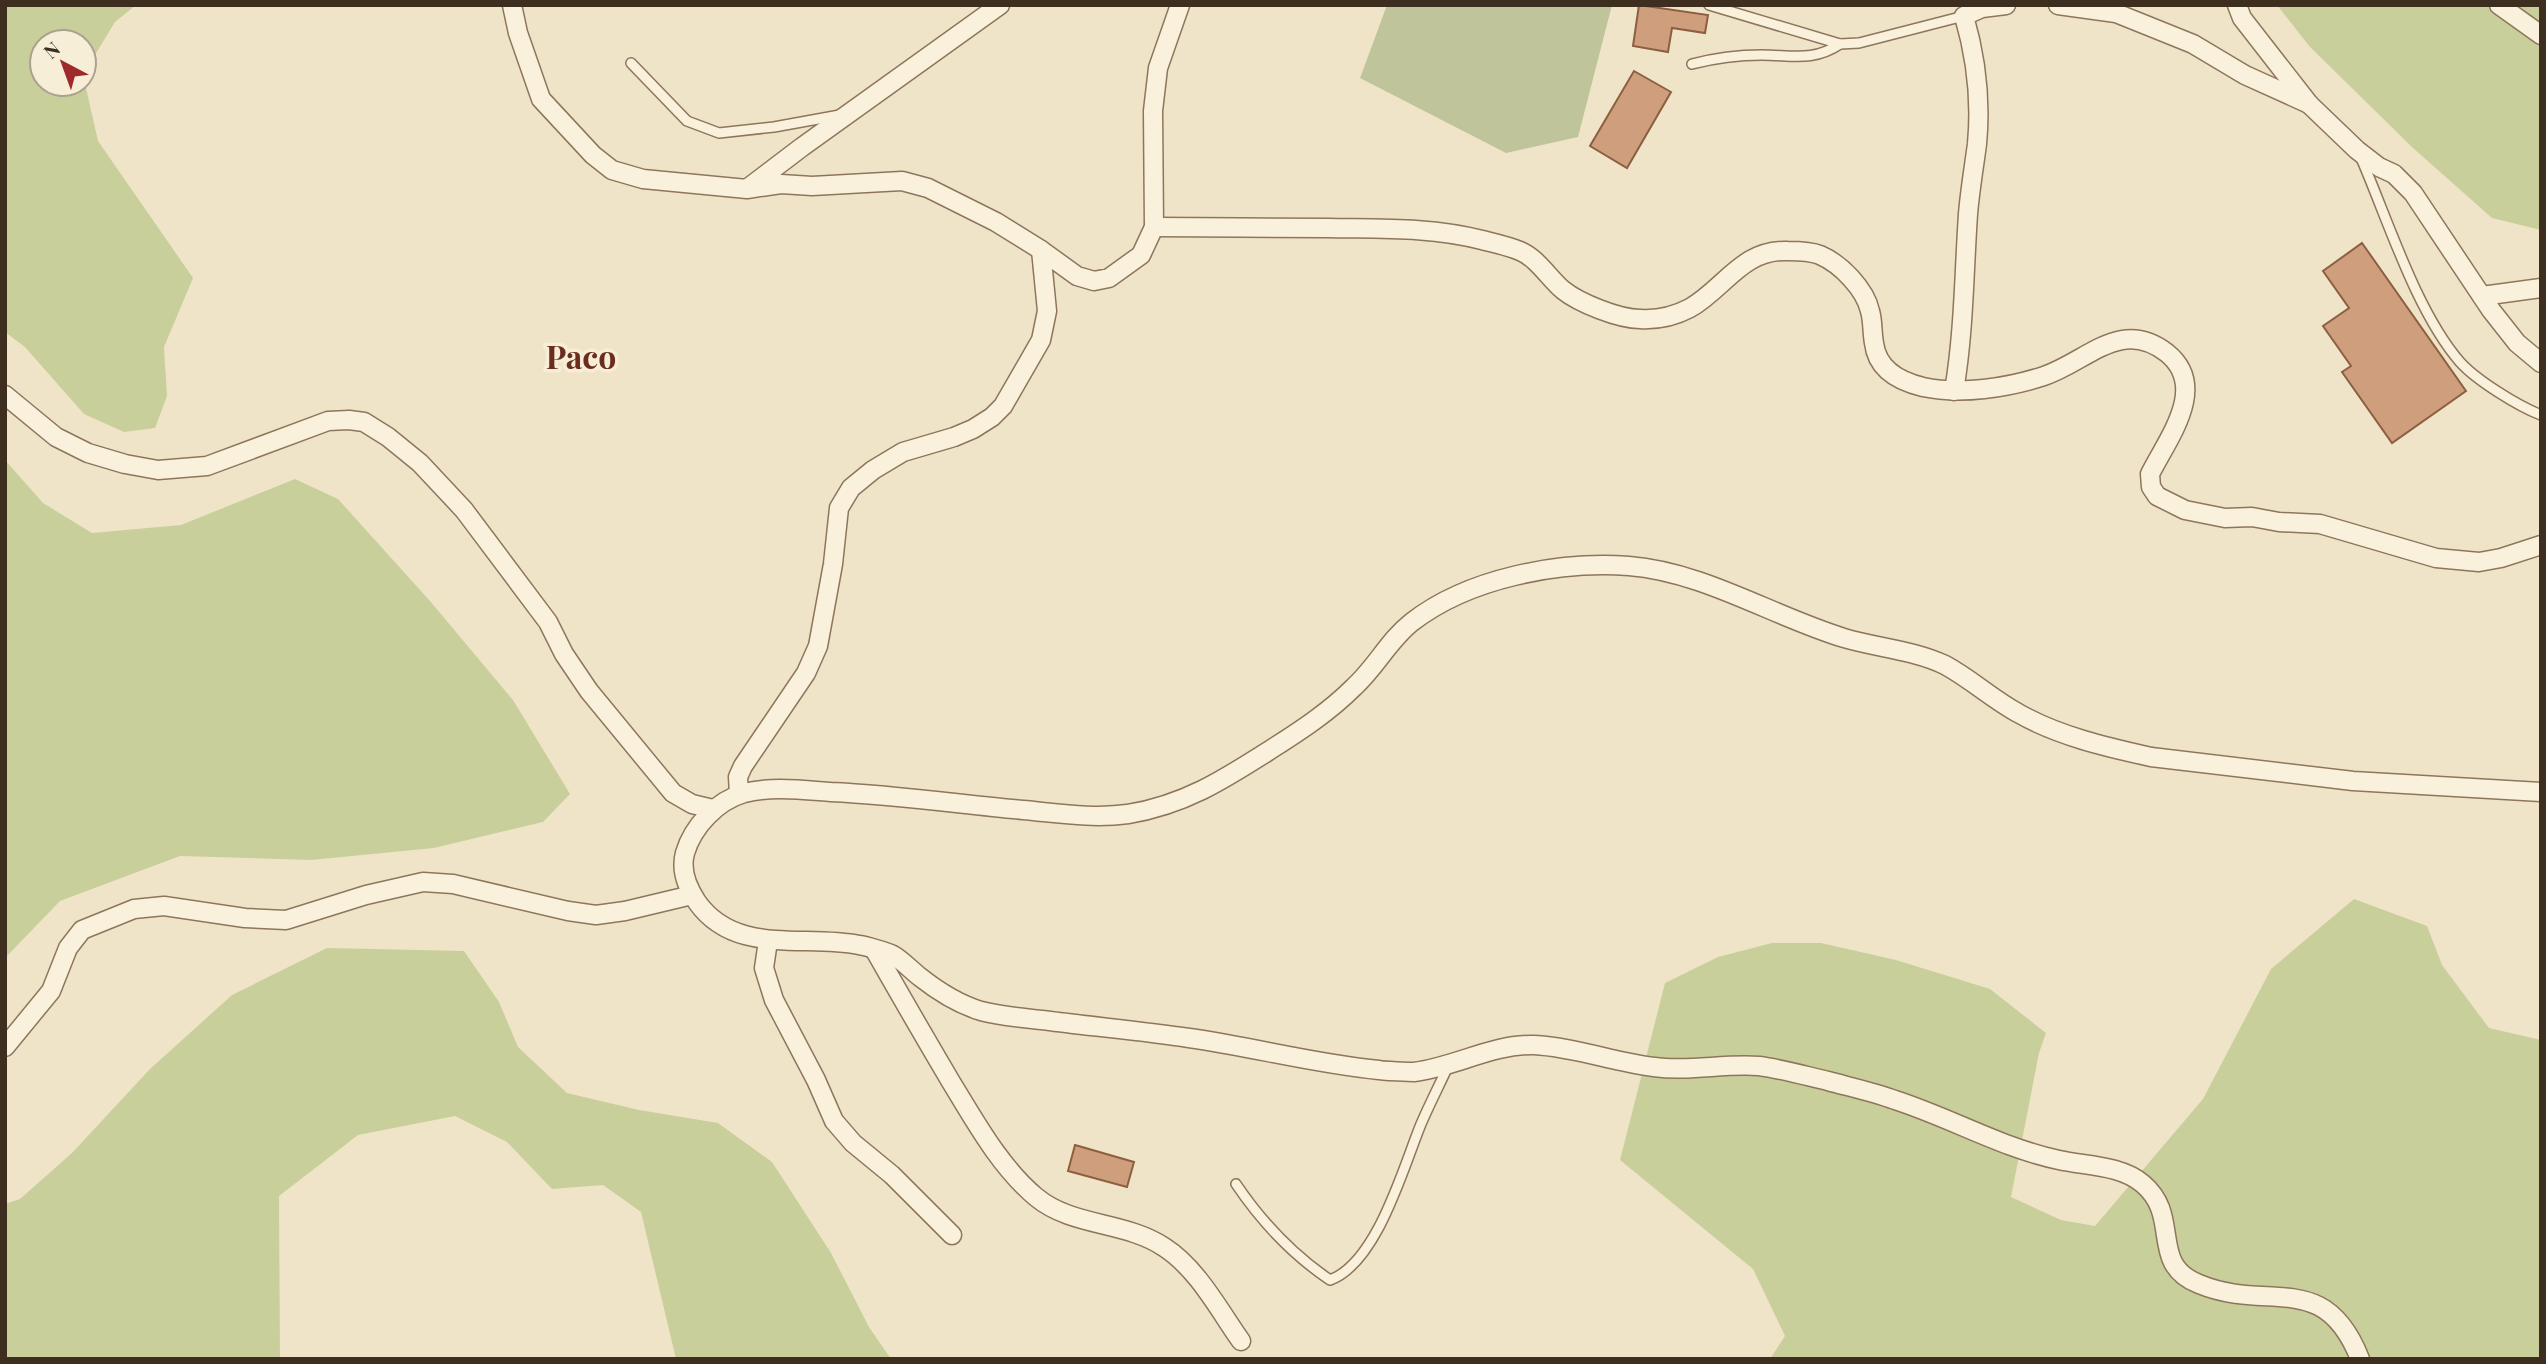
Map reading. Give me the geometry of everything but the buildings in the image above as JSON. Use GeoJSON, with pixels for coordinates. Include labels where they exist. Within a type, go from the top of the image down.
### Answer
{"type":"FeatureCollection","features":[{"type":"Feature","properties":{"kind":"street"},"geometry":{"type":"LineString","coordinates":[[512,5],[517,33],[541,99],[593,155],[612,170],[643,179],[747,190],[781,184],[812,186],[902,181],[928,188],[996,222],[1077,276],[1094,281],[1109,278],[1141,255],[1154,227],[1153,111],[1158,68],[1180,5]]}},
{"type":"Feature","properties":{"kind":"street"},"geometry":{"type":"LineString","coordinates":[[747,190],[802,147],[1000,5]]}},
{"type":"Feature","properties":{"kind":"street"},"geometry":{"type":"LineString","coordinates":[[1954,391],[1961,351],[1968,212],[1977,141],[1976,76],[1971,40],[1964,16],[1982,8],[2006,5]]}},
{"type":"Feature","properties":{"kind":"street"},"geometry":{"type":"LineString","coordinates":[[2058,5],[2115,9],[2193,44],[2245,75],[2309,104]]}},
{"type":"Feature","properties":{"kind":"street"},"geometry":{"type":"LineString","coordinates":[[2237,5],[2242,18],[2309,104],[2357,150],[2379,167],[2394,174],[2413,193],[2517,343],[2541,363]]}},
{"type":"Feature","properties":{"kind":"street"},"geometry":{"type":"LineString","coordinates":[[2499,5],[2541,35]]}},
{"type":"Feature","properties":{"kind":"street"},"geometry":{"type":"LineString","coordinates":[[1154,227],[1430,229],[1522,252],[1564,292],[1592,306],[1640,319],[1672,316],[1693,306],[1730,274],[1773,250],[1818,254],[1836,265],[1865,295],[1871,313],[1877,357],[1883,368],[1899,379],[1922,387],[1954,391],[2018,383],[2047,375],[2120,340],[2136,338],[2148,341],[2169,355],[2184,374],[2187,383],[2185,402],[2150,474],[2151,486],[2157,496],[2185,510],[2225,518],[2252,517],[2279,522],[2320,524],[2437,558],[2479,562],[2541,545]]}},
{"type":"Feature","properties":{"kind":"street"},"geometry":{"type":"LineString","coordinates":[[739,794],[738,776],[743,766],[806,673],[818,646],[834,564],[839,508],[851,488],[873,470],[903,452],[973,429],[1003,406],[1041,340],[1047,311],[1041,250]]}},
{"type":"Feature","properties":{"kind":"street"},"geometry":{"type":"LineString","coordinates":[[2482,296],[2541,288]]}},
{"type":"Feature","properties":{"kind":"street"},"geometry":{"type":"LineString","coordinates":[[5,395],[56,437],[88,453],[158,470],[207,466],[328,421],[349,419],[364,422],[420,463],[464,510],[548,622],[564,654],[589,691],[673,793],[692,804],[713,808]]}},
{"type":"Feature","properties":{"kind":"street"},"geometry":{"type":"LineString","coordinates":[[2360,1359],[2350,1334],[2338,1318],[2323,1306],[2308,1301],[2219,1290],[2193,1283],[2176,1271],[2170,1260],[2162,1209],[2144,1184],[2100,1166],[2058,1160],[2012,1147],[1897,1100],[1755,1066],[1660,1068],[1531,1045],[1492,1050],[1415,1072],[1382,1071],[1190,1038],[991,1014],[956,1002],[892,955],[874,949],[816,940],[768,941],[735,933],[709,916],[692,895],[682,863],[687,848],[713,808],[739,794],[755,790],[843,792],[1073,815],[1122,815],[1176,803],[1200,793],[1309,725],[1359,683],[1405,628],[1445,601],[1522,573],[1591,566],[1628,566],[1669,572],[1842,637],[1914,653],[1938,662],[1969,679],[2016,713],[2054,729],[2127,752],[2353,781],[2541,792]]}},
{"type":"Feature","properties":{"kind":"street"},"geometry":{"type":"LineString","coordinates":[[5,1048],[51,991],[68,948],[82,930],[134,909],[164,906],[245,918],[286,920],[366,895],[423,882],[453,884],[596,915],[692,895]]}},
{"type":"Feature","properties":{"kind":"street"},"geometry":{"type":"LineString","coordinates":[[768,941],[764,968],[774,1000],[834,1121],[853,1143],[892,1175],[952,1235]]}},
{"type":"Feature","properties":{"kind":"street"},"geometry":{"type":"LineString","coordinates":[[874,949],[975,1121],[1010,1169],[1035,1196],[1055,1210],[1130,1231],[1164,1247],[1192,1273],[1241,1341]]}},
{"type":"Feature","properties":{"kind":"lane"},"geometry":{"type":"LineString","coordinates":[[1709,5],[1840,44],[1859,43],[1964,16]]}},
{"type":"Feature","properties":{"kind":"lane"},"geometry":{"type":"LineString","coordinates":[[1692,64],[1716,58],[1817,56],[1840,44]]}},
{"type":"Feature","properties":{"kind":"lane"},"geometry":{"type":"LineString","coordinates":[[631,63],[687,121],[719,133],[774,127],[852,113]]}},
{"type":"Feature","properties":{"kind":"lane"},"geometry":{"type":"LineString","coordinates":[[2357,150],[2405,265],[2435,327],[2461,363],[2523,408],[2541,415]]}},
{"type":"Feature","properties":{"kind":"lane"},"geometry":{"type":"LineString","coordinates":[[1236,1184],[1257,1215],[1310,1267],[1330,1280],[1343,1275],[1354,1265],[1379,1228],[1422,1121],[1450,1063]]}},
{"type":"Feature","properties":{"kind":"green space"},"geometry":{"type":"Polygon","coordinates":[[[5,5],[136,5],[115,22],[98,50],[98,28],[28,28],[28,98],[88,98],[98,141],[193,278],[164,347],[167,396],[155,428],[124,432],[84,414],[25,347],[5,332],[5,5]]]}},
{"type":"Feature","properties":{"kind":"green space"},"geometry":{"type":"Polygon","coordinates":[[[1387,5],[1612,5],[1578,137],[1506,153],[1360,78],[1387,5]]]}},
{"type":"Feature","properties":{"kind":"green space"},"geometry":{"type":"Polygon","coordinates":[[[2277,5],[2541,5],[2541,230],[2492,218],[2413,148],[2310,47],[2277,5]]]}},
{"type":"Feature","properties":{"kind":"green space"},"geometry":{"type":"Polygon","coordinates":[[[5,460],[43,503],[92,533],[181,525],[295,479],[338,499],[430,601],[513,700],[570,794],[543,822],[434,848],[311,860],[180,856],[60,901],[5,958],[5,460]]]}},
{"type":"Feature","properties":{"kind":"green space"},"geometry":{"type":"Polygon","coordinates":[[[2354,899],[2427,926],[2442,965],[2489,1028],[2541,1040],[2541,1359],[1770,1359],[1785,1336],[1753,1269],[1620,1160],[1665,983],[1718,957],[1772,943],[1821,943],[1896,960],[1990,989],[2046,1033],[2039,1053],[2011,1197],[2061,1220],[2095,1226],[2203,1099],[2271,969],[2354,899]]]}},
{"type":"Feature","properties":{"kind":"green space"},"geometry":{"type":"Polygon","coordinates":[[[327,948],[464,951],[499,1002],[518,1047],[567,1093],[639,1110],[718,1123],[772,1162],[831,1253],[869,1327],[891,1359],[676,1359],[641,1212],[603,1185],[552,1189],[507,1142],[455,1116],[358,1135],[279,1196],[280,1359],[5,1359],[5,1204],[20,1199],[72,1153],[150,1069],[232,995],[327,948]]]}},
{"type":"Feature","properties":{"kind":"district","name":"Paco"},"geometry":{"type":"Point","coordinates":[581,355]}}]}
